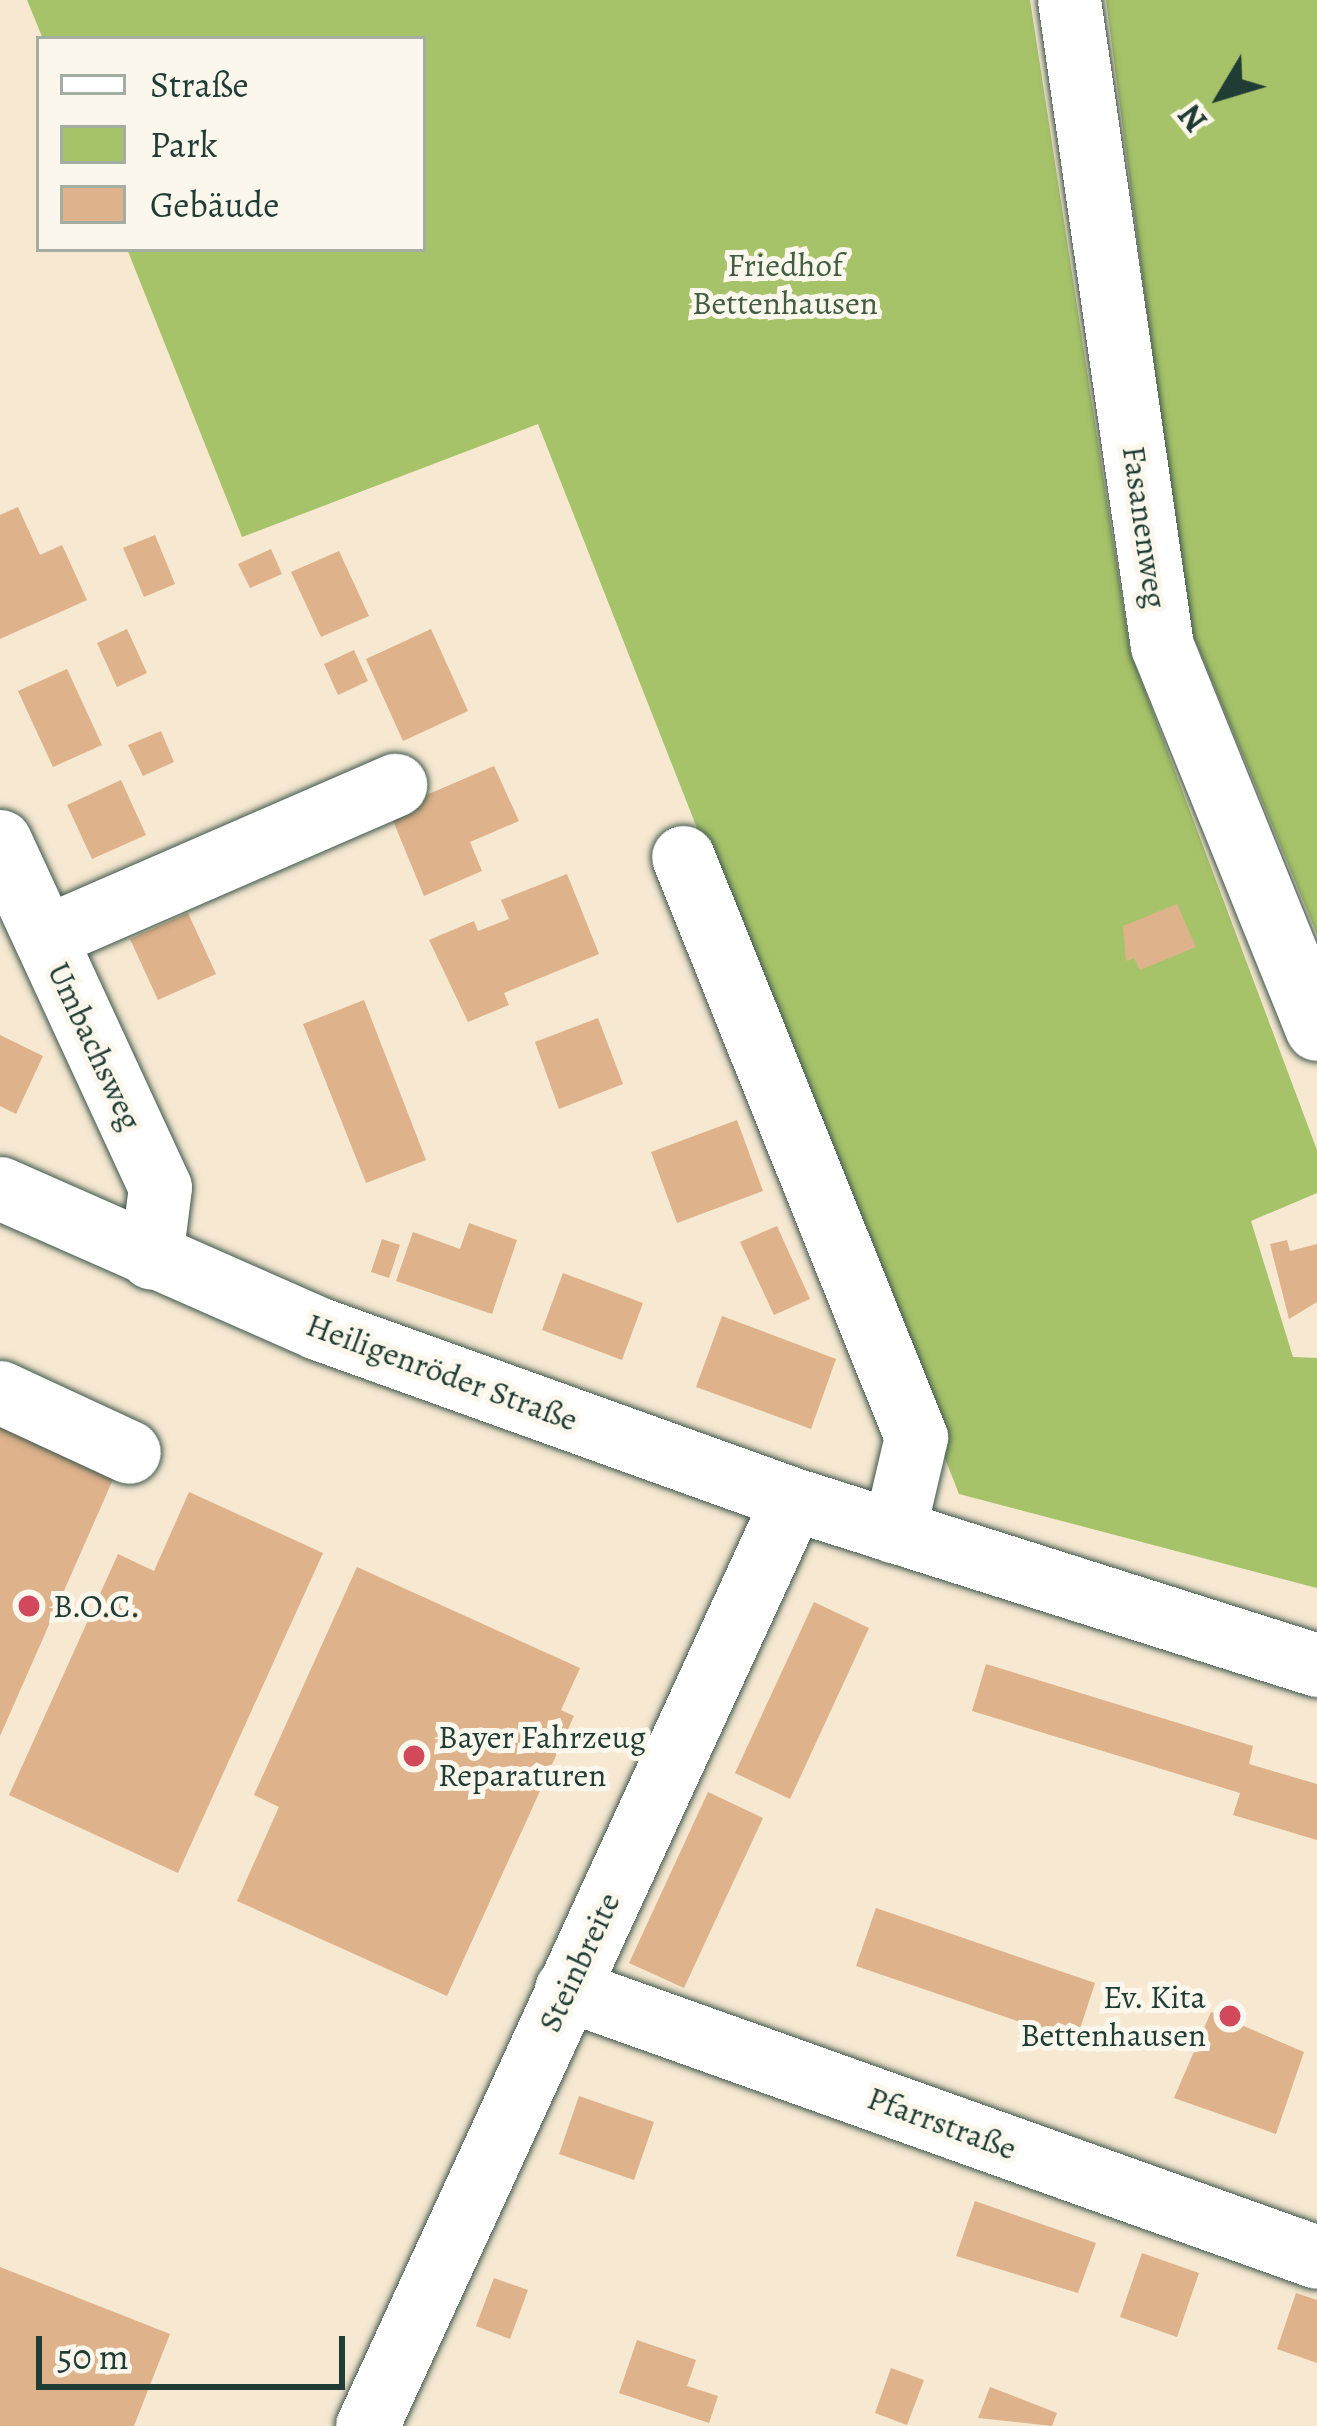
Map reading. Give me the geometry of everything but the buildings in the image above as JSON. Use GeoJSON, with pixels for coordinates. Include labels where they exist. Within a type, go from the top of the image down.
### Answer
{"type":"FeatureCollection","features":[{"type":"Feature","properties":{"kind":"street","name":"Fasanenweg"},"geometry":{"type":"LineString","coordinates":[[1069,0],[1162,646],[1317,1029]]}},
{"type":"Feature","properties":{"kind":"street"},"geometry":{"type":"LineString","coordinates":[[45,937],[395,785]]}},
{"type":"Feature","properties":{"kind":"street","name":"Umbachsweg"},"geometry":{"type":"LineString","coordinates":[[0,841],[160,1187],[151,1257]]}},
{"type":"Feature","properties":{"kind":"street"},"geometry":{"type":"LineString","coordinates":[[683,856],[916,1437],[894,1531]]}},
{"type":"Feature","properties":{"kind":"street","name":"Heiligenröder Straße"},"geometry":{"type":"LineString","coordinates":[[0,1188],[317,1328],[793,1499],[1317,1665]]}},
{"type":"Feature","properties":{"kind":"street"},"geometry":{"type":"LineString","coordinates":[[0,1392],[129,1452]]}},
{"type":"Feature","properties":{"kind":"street","name":"Steinbreite"},"geometry":{"type":"LineString","coordinates":[[367,2426],[793,1499]]}},
{"type":"Feature","properties":{"kind":"street","name":"Pfarrstraße"},"geometry":{"type":"LineString","coordinates":[[566,1989],[1317,2257]]}},
{"type":"Feature","properties":{"kind":"green space","name":"Friedhof Bettenhausen"},"geometry":{"type":"Polygon","coordinates":[[[27,0],[1030,0],[1130,651],[1317,1150],[1317,1193],[1251,1221],[1293,1357],[1317,1358],[1317,1588],[959,1494],[538,424],[242,537],[128,252],[426,252],[426,36],[42,36],[27,0]]]}},
{"type":"Feature","properties":{"kind":"green space"},"geometry":{"type":"Polygon","coordinates":[[[1106,0],[1317,0],[1317,934],[1188,623],[1106,0]]]}},
{"type":"Feature","properties":{"kind":"place","name":"B.O.C."},"geometry":{"type":"Point","coordinates":[29,1606]}},
{"type":"Feature","properties":{"kind":"place","name":"Bayer Fahrzeug Reparaturen"},"geometry":{"type":"Point","coordinates":[414,1756]}},
{"type":"Feature","properties":{"kind":"place","name":"Ev. Kita Bettenhausen"},"geometry":{"type":"Point","coordinates":[1230,2016]}}]}
